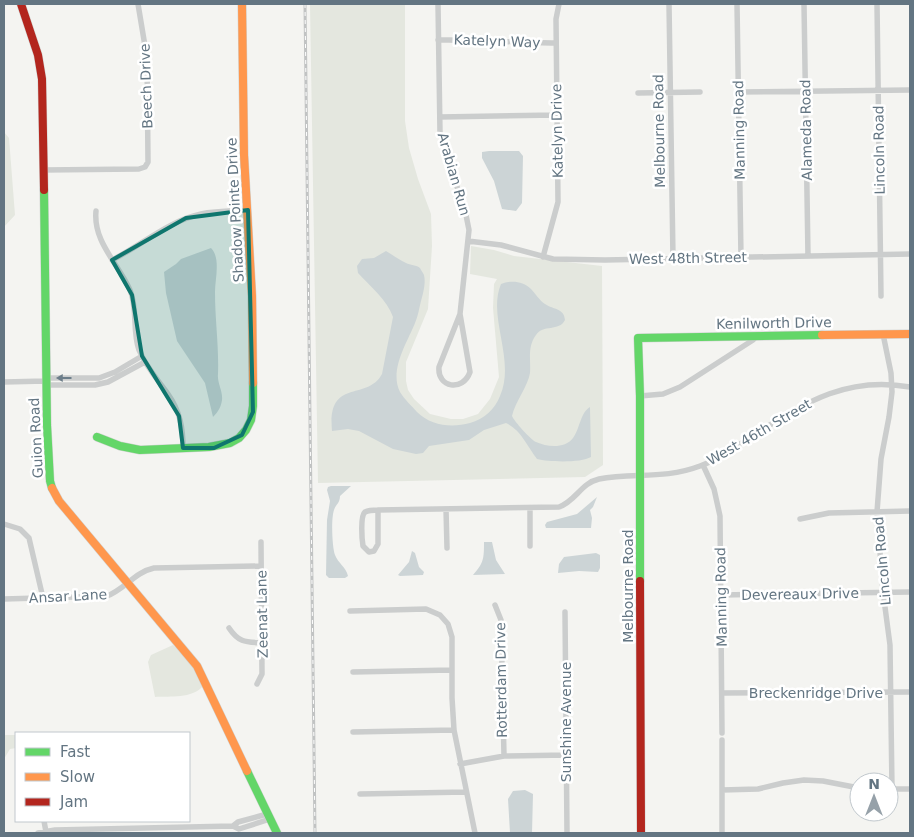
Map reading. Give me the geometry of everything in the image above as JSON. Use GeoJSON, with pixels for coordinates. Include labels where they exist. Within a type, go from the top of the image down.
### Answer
{"type":"FeatureCollection","features":[{"type":"Feature","properties":{"kind":"street","name":"Guion Road"},"geometry":{"type":"LineString","coordinates":[[21,4],[41,70],[46,382],[50,478],[53,490],[59,500],[201,672],[277,833]]}},
{"type":"Feature","properties":{"kind":"street","name":"Beech Drive"},"geometry":{"type":"LineString","coordinates":[[43,170],[139,169],[145,167],[148,162],[147,58],[138,4]]}},
{"type":"Feature","properties":{"kind":"street","name":"Shadow Pointe Drive"},"geometry":{"type":"LineString","coordinates":[[183,448],[214,448],[228,444],[245,432],[253,414],[252,296],[244,155],[242,4]]}},
{"type":"Feature","properties":{"kind":"street","name":"Arabian Run"},"geometry":{"type":"LineString","coordinates":[[438,4],[442,142],[467,219],[468,241],[460,314],[470,372],[463,383],[452,385],[446,384],[441,379],[438,367],[460,314]]}},
{"type":"Feature","properties":{"kind":"street","name":"Katelyn Drive"},"geometry":{"type":"LineString","coordinates":[[543,257],[558,202],[556,20],[558,4]]}},
{"type":"Feature","properties":{"kind":"street","name":"Melbourne Road"},"geometry":{"type":"LineString","coordinates":[[669,4],[673,258]]}},
{"type":"Feature","properties":{"kind":"street","name":"Manning Road"},"geometry":{"type":"LineString","coordinates":[[737,4],[741,257]]}},
{"type":"Feature","properties":{"kind":"street","name":"Alameda Road"},"geometry":{"type":"LineString","coordinates":[[804,4],[808,256]]}},
{"type":"Feature","properties":{"kind":"street","name":"Lincoln Road"},"geometry":{"type":"LineString","coordinates":[[877,4],[881,296]]}},
{"type":"Feature","properties":{"kind":"street","name":"Katelyn Way"},"geometry":{"type":"LineString","coordinates":[[438,40],[556,43]]}},
{"type":"Feature","properties":{"kind":"street"},"geometry":{"type":"LineString","coordinates":[[738,92],[910,90]]}},
{"type":"Feature","properties":{"kind":"street"},"geometry":{"type":"LineString","coordinates":[[638,93],[700,92]]}},
{"type":"Feature","properties":{"kind":"street"},"geometry":{"type":"LineString","coordinates":[[440,117],[557,115]]}},
{"type":"Feature","properties":{"kind":"street"},"geometry":{"type":"LineString","coordinates":[[112,260],[186,218],[208,213],[248,210]]}},
{"type":"Feature","properties":{"kind":"street"},"geometry":{"type":"LineString","coordinates":[[96,211],[98,232],[132,295],[136,336],[144,359],[176,408],[182,428],[183,448],[134,449],[97,438]]}},
{"type":"Feature","properties":{"kind":"street","name":"West 48th Street"},"geometry":{"type":"LineString","coordinates":[[468,241],[501,245],[553,259],[602,260],[910,254]]}},
{"type":"Feature","properties":{"kind":"street","name":"Lincoln Road"},"geometry":{"type":"LineString","coordinates":[[883,334],[892,385],[890,413],[880,459],[877,512],[883,592],[889,632],[890,772]]}},
{"type":"Feature","properties":{"kind":"street","name":"Kenilworth Drive"},"geometry":{"type":"LineString","coordinates":[[638,338],[910,334]]}},
{"type":"Feature","properties":{"kind":"street"},"geometry":{"type":"LineString","coordinates":[[640,396],[664,394],[680,387],[753,340],[757,335]]}},
{"type":"Feature","properties":{"kind":"street","name":"Melbourne Road"},"geometry":{"type":"LineString","coordinates":[[638,338],[640,396],[641,833]]}},
{"type":"Feature","properties":{"kind":"street"},"geometry":{"type":"LineString","coordinates":[[4,382],[95,385],[108,382],[144,359]]}},
{"type":"Feature","properties":{"kind":"street","name":"West 46th Street"},"geometry":{"type":"LineString","coordinates":[[378,510],[555,508],[566,504],[584,487],[596,480],[668,475],[703,465],[723,455],[809,401],[832,392],[852,388],[892,385],[910,387]]}},
{"type":"Feature","properties":{"kind":"street","name":"Manning Road"},"geometry":{"type":"LineString","coordinates":[[703,465],[714,489],[719,508],[722,833]]}},
{"type":"Feature","properties":{"kind":"street"},"geometry":{"type":"LineString","coordinates":[[530,508],[530,546]]}},
{"type":"Feature","properties":{"kind":"street"},"geometry":{"type":"LineString","coordinates":[[446,509],[447,548]]}},
{"type":"Feature","properties":{"kind":"street"},"geometry":{"type":"LineString","coordinates":[[378,510],[378,546],[374,551],[369,552],[363,546],[363,516],[368,511],[378,510]]}},
{"type":"Feature","properties":{"kind":"street"},"geometry":{"type":"LineString","coordinates":[[800,519],[829,513],[910,511]]}},
{"type":"Feature","properties":{"kind":"street"},"geometry":{"type":"LineString","coordinates":[[4,524],[20,529],[29,538],[43,598]]}},
{"type":"Feature","properties":{"kind":"street","name":"Zeenat Lane"},"geometry":{"type":"LineString","coordinates":[[257,684],[262,674],[263,643],[261,542]]}},
{"type":"Feature","properties":{"kind":"street","name":"Ansar Lane"},"geometry":{"type":"LineString","coordinates":[[4,599],[107,596],[116,592],[144,571],[154,568],[262,566]]}},
{"type":"Feature","properties":{"kind":"street","name":"Devereaux Drive"},"geometry":{"type":"LineString","coordinates":[[721,595],[910,592]]}},
{"type":"Feature","properties":{"kind":"street","name":"Rotterdam Drive"},"geometry":{"type":"LineString","coordinates":[[495,605],[501,620],[504,756]]}},
{"type":"Feature","properties":{"kind":"street"},"geometry":{"type":"LineString","coordinates":[[350,611],[426,609],[444,619],[452,635],[454,730],[475,833]]}},
{"type":"Feature","properties":{"kind":"street","name":"Sunshine Avenue"},"geometry":{"type":"LineString","coordinates":[[566,612],[567,833]]}},
{"type":"Feature","properties":{"kind":"street"},"geometry":{"type":"LineString","coordinates":[[229,628],[234,635],[244,642],[263,643]]}},
{"type":"Feature","properties":{"kind":"street"},"geometry":{"type":"LineString","coordinates":[[353,672],[452,670]]}},
{"type":"Feature","properties":{"kind":"street","name":"Breckenridge Drive"},"geometry":{"type":"LineString","coordinates":[[722,693],[910,692]]}},
{"type":"Feature","properties":{"kind":"street"},"geometry":{"type":"LineString","coordinates":[[353,732],[454,730]]}},
{"type":"Feature","properties":{"kind":"street"},"geometry":{"type":"LineString","coordinates":[[460,764],[504,756],[567,755]]}},
{"type":"Feature","properties":{"kind":"street"},"geometry":{"type":"LineString","coordinates":[[722,790],[758,789],[804,780],[823,781],[849,786]]}},
{"type":"Feature","properties":{"kind":"street"},"geometry":{"type":"LineString","coordinates":[[360,794],[466,792]]}},
{"type":"Feature","properties":{"kind":"street"},"geometry":{"type":"LineString","coordinates":[[38,833],[54,830],[233,826],[239,829],[269,816]]}},
{"type":"Feature","properties":{"kind":"street"},"geometry":{"type":"LineString","coordinates":[[44,822],[46,832]]}},
{"type":"Feature","properties":{"kind":"highlighted area"},"geometry":{"type":"Polygon","coordinates":[[[248,210],[253,412],[242,435],[214,448],[183,448],[179,416],[142,356],[132,295],[112,260],[186,218],[248,210]]]}},
{"type":"Feature","properties":{"kind":"shaded area"},"geometry":{"type":"Polygon","coordinates":[[[310,4],[405,4],[405,121],[409,148],[431,214],[432,246],[428,309],[406,362],[406,381],[408,390],[414,399],[430,414],[451,419],[463,419],[478,414],[490,399],[499,377],[493,308],[494,284],[497,279],[470,274],[471,246],[514,256],[602,266],[603,465],[585,477],[318,483],[310,4]]]}},
{"type":"Feature","properties":{"kind":"shaded area"},"geometry":{"type":"Polygon","coordinates":[[[4,132],[9,138],[15,215],[4,227],[4,132]]]}},
{"type":"Feature","properties":{"kind":"shaded area"},"geometry":{"type":"Polygon","coordinates":[[[519,151],[523,156],[522,203],[516,211],[502,209],[494,181],[482,158],[482,152],[519,151]]]}},
{"type":"Feature","properties":{"kind":"shaded area"},"geometry":{"type":"Polygon","coordinates":[[[211,248],[217,263],[215,292],[218,377],[222,397],[222,403],[213,417],[205,383],[177,341],[166,293],[164,272],[181,259],[211,248]]]}},
{"type":"Feature","properties":{"kind":"shaded area"},"geometry":{"type":"Polygon","coordinates":[[[386,251],[403,262],[419,267],[424,275],[424,288],[418,315],[400,357],[397,375],[397,384],[400,392],[417,412],[423,417],[442,425],[463,425],[475,421],[492,409],[500,396],[505,368],[497,310],[498,297],[501,284],[509,282],[521,283],[528,286],[545,304],[561,311],[565,320],[559,326],[539,332],[533,340],[530,349],[529,378],[512,416],[530,438],[545,445],[556,446],[570,442],[584,413],[590,407],[591,457],[565,461],[537,459],[520,434],[506,423],[484,430],[469,440],[429,446],[423,453],[416,454],[393,449],[359,431],[348,429],[332,431],[332,414],[336,403],[342,397],[375,382],[382,374],[393,317],[382,299],[358,273],[357,266],[362,259],[374,258],[386,251]]]}},
{"type":"Feature","properties":{"kind":"shaded area"},"geometry":{"type":"Polygon","coordinates":[[[331,486],[351,486],[340,496],[332,519],[334,551],[336,558],[347,573],[348,576],[345,578],[329,578],[326,575],[327,520],[330,501],[327,490],[331,486]]]}},
{"type":"Feature","properties":{"kind":"shaded area"},"geometry":{"type":"Polygon","coordinates":[[[597,497],[590,510],[592,518],[591,528],[546,528],[547,522],[577,514],[597,497]]]}},
{"type":"Feature","properties":{"kind":"shaded area"},"geometry":{"type":"Polygon","coordinates":[[[484,542],[492,542],[496,560],[505,574],[473,575],[483,560],[484,542]]]}},
{"type":"Feature","properties":{"kind":"shaded area"},"geometry":{"type":"Polygon","coordinates":[[[412,551],[415,553],[419,567],[424,572],[423,575],[398,575],[409,562],[412,551]]]}},
{"type":"Feature","properties":{"kind":"shaded area"},"geometry":{"type":"Polygon","coordinates":[[[596,553],[600,555],[600,568],[598,572],[558,573],[559,564],[564,557],[596,553]]]}},
{"type":"Feature","properties":{"kind":"shaded area"},"geometry":{"type":"Polygon","coordinates":[[[173,645],[191,664],[203,686],[187,695],[155,697],[148,662],[151,655],[173,645]]]}},
{"type":"Feature","properties":{"kind":"shaded area"},"geometry":{"type":"Polygon","coordinates":[[[4,735],[15,735],[15,748],[10,749],[4,759],[4,735]]]}},
{"type":"Feature","properties":{"kind":"shaded area"},"geometry":{"type":"Polygon","coordinates":[[[525,790],[533,794],[532,833],[510,833],[508,799],[513,791],[525,790]]]}},
{"type":"Feature","properties":{"kind":"railway"},"geometry":{"type":"LineString","coordinates":[[305,4],[315,833]]}},
{"type":"Feature","properties":{"kind":"traffic: fast"},"geometry":{"type":"LineString","coordinates":[[44,190],[47,425],[52,488]]}},
{"type":"Feature","properties":{"kind":"traffic: fast"},"geometry":{"type":"LineString","coordinates":[[640,581],[640,396],[638,338],[822,335]]}},
{"type":"Feature","properties":{"kind":"traffic: fast"},"geometry":{"type":"LineString","coordinates":[[97,437],[120,446],[140,450],[209,447],[230,443],[239,438],[251,420],[253,383]]}},
{"type":"Feature","properties":{"kind":"traffic: fast"},"geometry":{"type":"LineString","coordinates":[[247,771],[277,833]]}},
{"type":"Feature","properties":{"kind":"traffic: slow"},"geometry":{"type":"LineString","coordinates":[[242,4],[244,155],[252,296],[253,383]]}},
{"type":"Feature","properties":{"kind":"traffic: slow"},"geometry":{"type":"LineString","coordinates":[[822,335],[910,334]]}},
{"type":"Feature","properties":{"kind":"traffic: slow"},"geometry":{"type":"LineString","coordinates":[[52,488],[59,501],[197,666],[247,771]]}},
{"type":"Feature","properties":{"kind":"traffic: jam"},"geometry":{"type":"LineString","coordinates":[[21,4],[38,55],[42,79],[44,190]]}},
{"type":"Feature","properties":{"kind":"traffic: jam"},"geometry":{"type":"LineString","coordinates":[[640,581],[641,833]]}}]}
